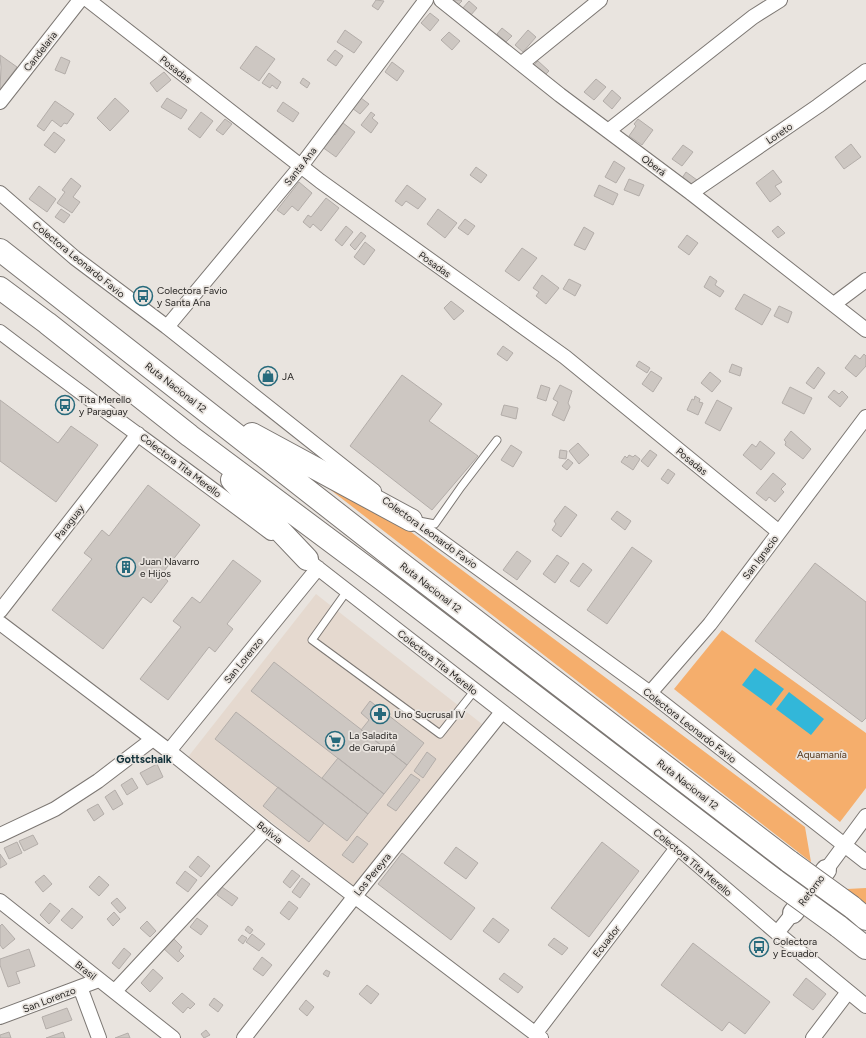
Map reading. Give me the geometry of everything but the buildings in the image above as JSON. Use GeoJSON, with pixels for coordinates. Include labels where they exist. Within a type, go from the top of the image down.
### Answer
{"type":"FeatureCollection","features":[{"type":"Feature","properties":{"kind":"highway","name":"Ruta Nacional 12"},"geometry":{"type":"LineString","coordinates":[[0,250],[405,567],[790,862],[859,913]]}},
{"type":"Feature","properties":{"kind":"highway"},"geometry":{"type":"LineString","coordinates":[[0,288],[47,323],[190,436],[383,580],[776,881],[866,948]]}},
{"type":"Feature","properties":{"kind":"highway"},"geometry":{"type":"LineString","coordinates":[[197,403],[411,520]]}},
{"type":"Feature","properties":{"kind":"highway"},"geometry":{"type":"LineString","coordinates":[[190,436],[312,564]]}},
{"type":"Feature","properties":{"kind":"street","name":"Candelaria"},"geometry":{"type":"LineString","coordinates":[[0,102],[80,0]]}},
{"type":"Feature","properties":{"kind":"street","name":"Posadas"},"geometry":{"type":"LineString","coordinates":[[88,0],[300,166],[565,357],[779,532]]}},
{"type":"Feature","properties":{"kind":"street","name":"Santa Ana"},"geometry":{"type":"LineString","coordinates":[[167,328],[300,166],[426,0]]}},
{"type":"Feature","properties":{"kind":"street","name":"Oberá"},"geometry":{"type":"LineString","coordinates":[[441,0],[521,64],[691,193],[866,330]]}},
{"type":"Feature","properties":{"kind":"street"},"geometry":{"type":"LineString","coordinates":[[521,64],[600,0]]}},
{"type":"Feature","properties":{"kind":"street"},"geometry":{"type":"LineString","coordinates":[[608,131],[753,17],[780,0]]}},
{"type":"Feature","properties":{"kind":"street","name":"Loreto"},"geometry":{"type":"LineString","coordinates":[[691,193],[818,106],[866,71]]}},
{"type":"Feature","properties":{"kind":"street","name":"Colectora Leonardo Favio"},"geometry":{"type":"LineString","coordinates":[[0,193],[57,243],[411,520],[650,693],[866,862]]}},
{"type":"Feature","properties":{"kind":"street"},"geometry":{"type":"LineString","coordinates":[[834,304],[866,280]]}},
{"type":"Feature","properties":{"kind":"street","name":"Colectora Tita Merello"},"geometry":{"type":"LineString","coordinates":[[0,332],[348,591],[677,848],[866,1006]]}},
{"type":"Feature","properties":{"kind":"street","name":"San Ignacio"},"geometry":{"type":"LineString","coordinates":[[650,693],[710,624],[866,417]]}},
{"type":"Feature","properties":{"kind":"street","name":"Paraguay"},"geometry":{"type":"LineString","coordinates":[[0,611],[138,434]]}},
{"type":"Feature","properties":{"kind":"street","name":"San Lorenzo"},"geometry":{"type":"LineString","coordinates":[[168,751],[312,564]]}},
{"type":"Feature","properties":{"kind":"street","name":"Bolivia"},"geometry":{"type":"LineString","coordinates":[[0,623],[153,739],[266,829],[538,1036]]}},
{"type":"Feature","properties":{"kind":"street","name":"Los Pereyra"},"geometry":{"type":"LineString","coordinates":[[244,1038],[502,712]]}},
{"type":"Feature","properties":{"kind":"street"},"geometry":{"type":"LineString","coordinates":[[0,835],[55,809],[98,781],[153,739]]}},
{"type":"Feature","properties":{"kind":"street","name":"Retorno"},"geometry":{"type":"LineString","coordinates":[[777,933],[866,816]]}},
{"type":"Feature","properties":{"kind":"street"},"geometry":{"type":"LineString","coordinates":[[115,991],[266,829]]}},
{"type":"Feature","properties":{"kind":"street","name":"Ecuador"},"geometry":{"type":"LineString","coordinates":[[538,1036],[677,848]]}},
{"type":"Feature","properties":{"kind":"street","name":"Brasil"},"geometry":{"type":"LineString","coordinates":[[0,901],[173,1038]]}},
{"type":"Feature","properties":{"kind":"street","name":"San Lorenzo"},"geometry":{"type":"LineString","coordinates":[[0,1017],[99,980]]}},
{"type":"Feature","properties":{"kind":"street"},"geometry":{"type":"LineString","coordinates":[[80,987],[99,1038]]}},
{"type":"Feature","properties":{"kind":"street"},"geometry":{"type":"LineString","coordinates":[[813,1038],[848,992]]}},
{"type":"Feature","properties":{"kind":"lane"},"geometry":{"type":"LineString","coordinates":[[411,520],[435,524],[461,487],[498,440]]}},
{"type":"Feature","properties":{"kind":"lane"},"geometry":{"type":"LineString","coordinates":[[348,591],[312,640],[440,734],[475,690]]}},
{"type":"Feature","properties":{"kind":"shaded area","name":"La Saladita de Garupá"},"geometry":{"type":"Polygon","coordinates":[[[316,594],[482,724],[355,887],[188,757],[316,594]]]}},
{"type":"Feature","properties":{"kind":"green space"},"geometry":{"type":"Polygon","coordinates":[[[323,484],[379,508],[805,827],[811,862],[323,484]]]}},
{"type":"Feature","properties":{"kind":"green space","name":"Aquamanía"},"geometry":{"type":"Polygon","coordinates":[[[722,630],[866,733],[866,788],[840,822],[674,689],[722,630]]]}},
{"type":"Feature","properties":{"kind":"green space"},"geometry":{"type":"Polygon","coordinates":[[[866,888],[866,904],[847,889],[866,888]]]}},
{"type":"Feature","properties":{"kind":"water"},"geometry":{"type":"Polygon","coordinates":[[[755,668],[784,689],[771,706],[742,685],[755,668]]]}},
{"type":"Feature","properties":{"kind":"water"},"geometry":{"type":"Polygon","coordinates":[[[789,692],[824,719],[811,735],[776,709],[789,692]]]}},
{"type":"Feature","properties":{"kind":"place","name":"Colectora Favio y Santa Ana"},"geometry":{"type":"Point","coordinates":[143,296]}},
{"type":"Feature","properties":{"kind":"place","name":"JA"},"geometry":{"type":"Point","coordinates":[268,376]}},
{"type":"Feature","properties":{"kind":"place","name":"Tita Merello y Paraguay"},"geometry":{"type":"Point","coordinates":[65,405]}},
{"type":"Feature","properties":{"kind":"place","name":"Juan Navarro e Hijos"},"geometry":{"type":"Point","coordinates":[126,567]}},
{"type":"Feature","properties":{"kind":"place","name":"Uno Sucrusal IV"},"geometry":{"type":"Point","coordinates":[380,714]}},
{"type":"Feature","properties":{"kind":"place","name":"La Saladita de Garupá"},"geometry":{"type":"Point","coordinates":[335,741]}},
{"type":"Feature","properties":{"kind":"place","name":"Colectora y Ecuador"},"geometry":{"type":"Point","coordinates":[759,947]}},
{"type":"Feature","properties":{"kind":"district","name":"Gottschalk"},"geometry":{"type":"Point","coordinates":[144,759]}}]}
